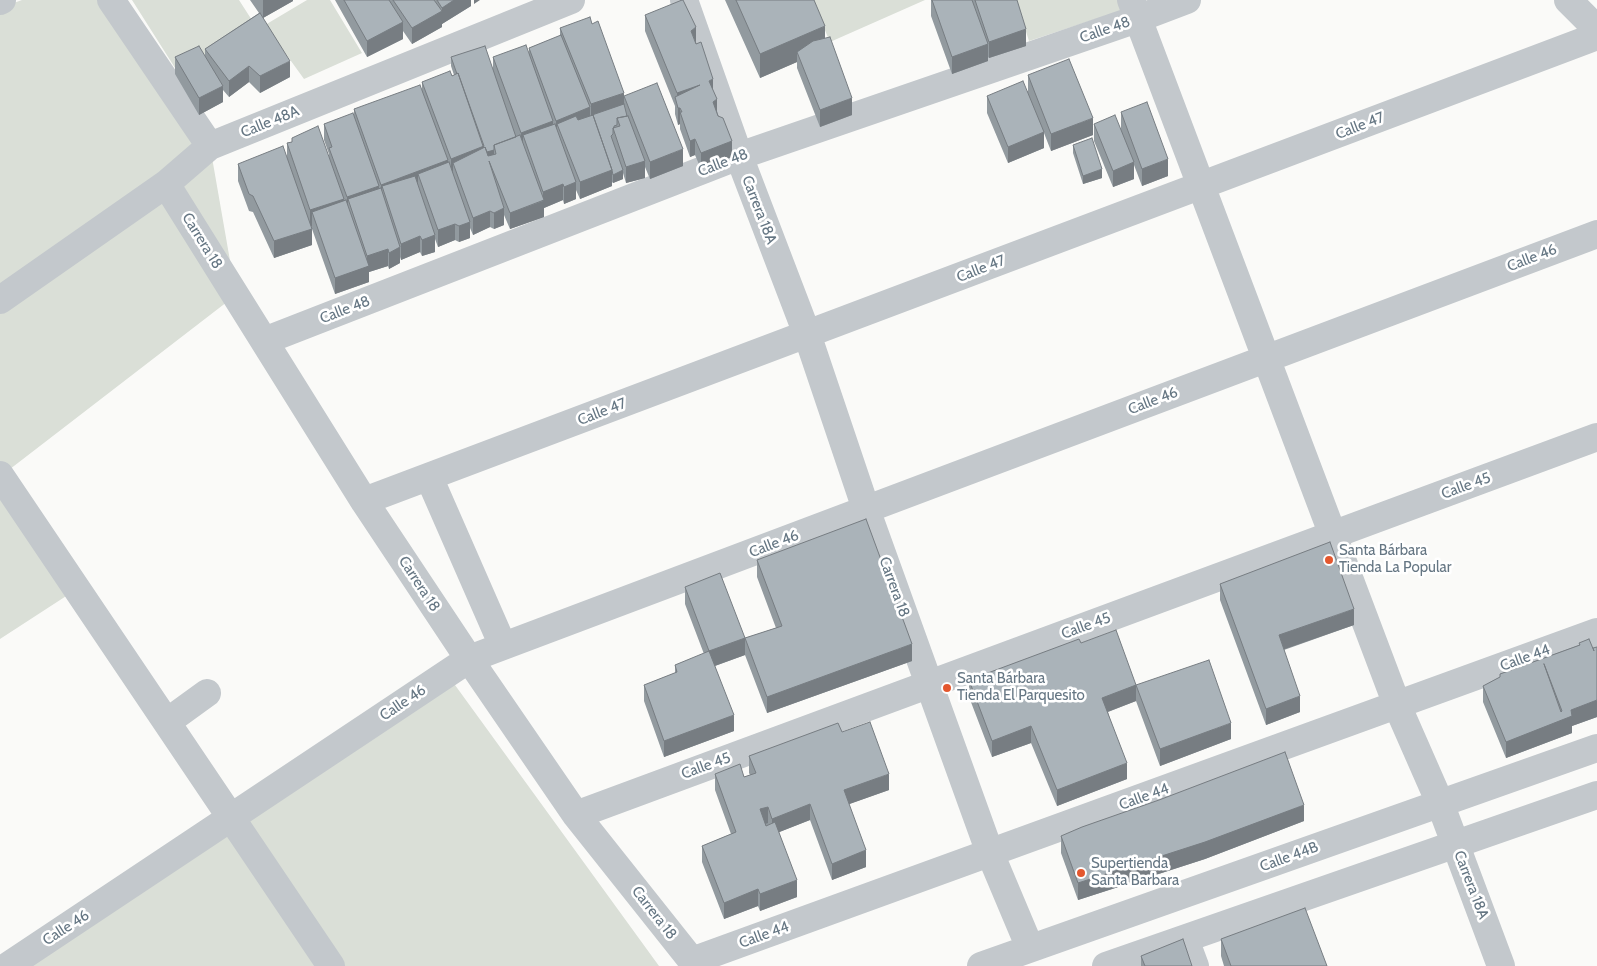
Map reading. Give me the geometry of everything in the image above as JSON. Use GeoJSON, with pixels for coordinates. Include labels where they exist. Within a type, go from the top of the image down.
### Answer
{"type":"FeatureCollection","features":[{"type":"Feature","properties":{"kind":"street"},"geometry":{"type":"LineString","coordinates":[[111,0],[210,146]]}},
{"type":"Feature","properties":{"kind":"street","name":"Calle 48A"},"geometry":{"type":"LineString","coordinates":[[0,300],[166,184],[210,146],[571,0]]}},
{"type":"Feature","properties":{"kind":"street","name":"Carrera 18A"},"geometry":{"type":"LineString","coordinates":[[684,0],[739,156],[807,334]]}},
{"type":"Feature","properties":{"kind":"street","name":"Calle 48"},"geometry":{"type":"LineString","coordinates":[[264,341],[739,156],[1134,10],[1187,0]]}},
{"type":"Feature","properties":{"kind":"street"},"geometry":{"type":"LineString","coordinates":[[1568,0],[1597,29]]}},
{"type":"Feature","properties":{"kind":"street","name":"Carrera 18A"},"geometry":{"type":"LineString","coordinates":[[1134,10],[1397,705],[1440,804],[1502,966]]}},
{"type":"Feature","properties":{"kind":"street","name":"Calle 47"},"geometry":{"type":"LineString","coordinates":[[364,501],[1597,36]]}},
{"type":"Feature","properties":{"kind":"street","name":"Carrera 18"},"geometry":{"type":"LineString","coordinates":[[166,184],[364,501],[468,659],[576,814],[694,964]]}},
{"type":"Feature","properties":{"kind":"street","name":"Calle 46"},"geometry":{"type":"LineString","coordinates":[[8,966],[468,659],[1597,234]]}},
{"type":"Feature","properties":{"kind":"street","name":"Carrera 18"},"geometry":{"type":"LineString","coordinates":[[807,334],[928,684],[990,853],[1030,948]]}},
{"type":"Feature","properties":{"kind":"street","name":"Calle 45"},"geometry":{"type":"LineString","coordinates":[[576,814],[1597,437]]}},
{"type":"Feature","properties":{"kind":"street"},"geometry":{"type":"LineString","coordinates":[[0,475],[331,966]]}},
{"type":"Feature","properties":{"kind":"street"},"geometry":{"type":"LineString","coordinates":[[429,477],[503,646]]}},
{"type":"Feature","properties":{"kind":"street","name":"Calle 44"},"geometry":{"type":"LineString","coordinates":[[694,964],[990,853],[1597,632]]}},
{"type":"Feature","properties":{"kind":"street"},"geometry":{"type":"LineString","coordinates":[[167,722],[207,693]]}},
{"type":"Feature","properties":{"kind":"street","name":"Calle 44B"},"geometry":{"type":"LineString","coordinates":[[981,966],[1597,748]]}},
{"type":"Feature","properties":{"kind":"street"},"geometry":{"type":"LineString","coordinates":[[1106,966],[1597,795]]}},
{"type":"Feature","properties":{"kind":"street"},"geometry":{"type":"LineString","coordinates":[[1185,939],[1195,966]]}},
{"type":"Feature","properties":{"kind":"shaded area"},"geometry":{"type":"Polygon","coordinates":[[[22,0],[111,0],[210,146],[236,295],[1,476],[77,589],[0,639],[0,8],[22,0]]]}},
{"type":"Feature","properties":{"kind":"shaded area"},"geometry":{"type":"Polygon","coordinates":[[[132,0],[239,0],[257,28],[177,71],[132,0]]]}},
{"type":"Feature","properties":{"kind":"shaded area"},"geometry":{"type":"Polygon","coordinates":[[[307,0],[330,0],[362,53],[304,79],[265,25],[307,0]]]}},
{"type":"Feature","properties":{"kind":"shaded area"},"geometry":{"type":"Polygon","coordinates":[[[812,0],[925,0],[830,42],[812,0]]]}},
{"type":"Feature","properties":{"kind":"shaded area"},"geometry":{"type":"Polygon","coordinates":[[[1016,0],[1126,0],[1129,8],[1029,41],[1016,0]]]}},
{"type":"Feature","properties":{"kind":"shaded area"},"geometry":{"type":"Polygon","coordinates":[[[447,674],[659,966],[8,966],[447,674]]]}},
{"type":"Feature","properties":{"kind":"building"},"geometry":{"type":"Polygon","coordinates":[[[344,0],[389,0],[403,22],[367,41],[344,0]]]}},
{"type":"Feature","properties":{"kind":"building"},"geometry":{"type":"Polygon","coordinates":[[[393,0],[434,0],[442,11],[412,28],[393,0]]]}},
{"type":"Feature","properties":{"kind":"building"},"geometry":{"type":"Polygon","coordinates":[[[437,0],[454,0],[442,8],[437,0]]]}},
{"type":"Feature","properties":{"kind":"building"},"geometry":{"type":"Polygon","coordinates":[[[683,0],[696,27],[691,31],[696,44],[701,42],[713,79],[709,81],[717,99],[713,102],[718,116],[723,118],[732,141],[701,153],[695,139],[690,141],[680,112],[682,112],[678,108],[675,97],[700,85],[677,93],[645,15],[683,0]]]}},
{"type":"Feature","properties":{"kind":"building"},"geometry":{"type":"Polygon","coordinates":[[[736,0],[814,0],[825,26],[760,54],[736,0]]]}},
{"type":"Feature","properties":{"kind":"building"},"geometry":{"type":"Polygon","coordinates":[[[932,0],[972,0],[988,44],[952,57],[932,0]]]}},
{"type":"Feature","properties":{"kind":"building"},"geometry":{"type":"Polygon","coordinates":[[[975,0],[1017,0],[1026,29],[989,42],[975,0]]]}},
{"type":"Feature","properties":{"kind":"building"},"geometry":{"type":"Polygon","coordinates":[[[260,13],[290,61],[260,76],[249,66],[229,81],[205,49],[260,13]]]}},
{"type":"Feature","properties":{"kind":"building"},"geometry":{"type":"Polygon","coordinates":[[[590,17],[592,24],[598,21],[624,93],[591,104],[560,28],[590,17]]]}},
{"type":"Feature","properties":{"kind":"building"},"geometry":{"type":"Polygon","coordinates":[[[561,35],[590,107],[556,121],[529,48],[561,35]]]}},
{"type":"Feature","properties":{"kind":"building"},"geometry":{"type":"Polygon","coordinates":[[[830,37],[852,98],[820,110],[797,52],[813,41],[830,37]]]}},
{"type":"Feature","properties":{"kind":"building"},"geometry":{"type":"Polygon","coordinates":[[[526,45],[553,121],[521,133],[493,57],[526,45]]]}},
{"type":"Feature","properties":{"kind":"building"},"geometry":{"type":"Polygon","coordinates":[[[199,46],[223,86],[199,98],[175,57],[199,46]]]}},
{"type":"Feature","properties":{"kind":"building"},"geometry":{"type":"Polygon","coordinates":[[[485,46],[516,137],[494,145],[494,150],[487,152],[483,146],[451,57],[485,46]]]}},
{"type":"Feature","properties":{"kind":"building"},"geometry":{"type":"Polygon","coordinates":[[[1069,59],[1093,118],[1051,134],[1028,75],[1069,59]]]}},
{"type":"Feature","properties":{"kind":"building"},"geometry":{"type":"Polygon","coordinates":[[[450,71],[452,76],[458,73],[484,146],[451,159],[422,82],[450,71]]]}},
{"type":"Feature","properties":{"kind":"building"},"geometry":{"type":"Polygon","coordinates":[[[1023,81],[1044,132],[1008,147],[987,96],[1023,81]]]}},
{"type":"Feature","properties":{"kind":"building"},"geometry":{"type":"Polygon","coordinates":[[[657,83],[683,149],[650,162],[624,96],[657,83]]]}},
{"type":"Feature","properties":{"kind":"building"},"geometry":{"type":"Polygon","coordinates":[[[420,85],[448,160],[381,185],[354,109],[420,85]]]}},
{"type":"Feature","properties":{"kind":"building"},"geometry":{"type":"Polygon","coordinates":[[[1147,102],[1168,159],[1142,169],[1121,112],[1147,102]]]}},
{"type":"Feature","properties":{"kind":"building"},"geometry":{"type":"Polygon","coordinates":[[[624,104],[627,116],[617,118],[617,125],[614,126],[611,136],[623,170],[613,175],[592,115],[624,104]]]}},
{"type":"Feature","properties":{"kind":"building"},"geometry":{"type":"Polygon","coordinates":[[[353,113],[379,186],[347,197],[329,148],[332,147],[324,124],[353,113]]]}},
{"type":"Feature","properties":{"kind":"building"},"geometry":{"type":"Polygon","coordinates":[[[593,115],[612,170],[580,182],[557,124],[576,116],[578,120],[593,115]]]}},
{"type":"Feature","properties":{"kind":"building"},"geometry":{"type":"Polygon","coordinates":[[[1115,115],[1134,162],[1113,171],[1094,124],[1115,115]]]}},
{"type":"Feature","properties":{"kind":"building"},"geometry":{"type":"Polygon","coordinates":[[[628,116],[645,161],[626,167],[613,128],[620,126],[617,118],[628,116]]]}},
{"type":"Feature","properties":{"kind":"building"},"geometry":{"type":"Polygon","coordinates":[[[555,124],[576,182],[564,187],[563,184],[543,192],[523,135],[555,124]]]}},
{"type":"Feature","properties":{"kind":"building"},"geometry":{"type":"Polygon","coordinates":[[[318,126],[344,199],[310,210],[287,143],[292,142],[292,138],[318,126]]]}},
{"type":"Feature","properties":{"kind":"building"},"geometry":{"type":"Polygon","coordinates":[[[520,135],[544,200],[510,213],[489,161],[504,208],[494,213],[490,211],[473,218],[453,163],[485,147],[488,156],[496,154],[494,145],[520,135]]]}},
{"type":"Feature","properties":{"kind":"building"},"geometry":{"type":"Polygon","coordinates":[[[1092,138],[1102,169],[1083,176],[1073,145],[1092,138]]]}},
{"type":"Feature","properties":{"kind":"building"},"geometry":{"type":"Polygon","coordinates":[[[283,146],[312,229],[274,241],[253,196],[249,194],[238,164],[283,146]]]}},
{"type":"Feature","properties":{"kind":"building"},"geometry":{"type":"Polygon","coordinates":[[[449,162],[470,222],[459,226],[455,224],[438,230],[418,174],[449,162]]]}},
{"type":"Feature","properties":{"kind":"building"},"geometry":{"type":"Polygon","coordinates":[[[415,176],[435,235],[422,240],[420,236],[401,244],[382,186],[415,176]]]}},
{"type":"Feature","properties":{"kind":"building"},"geometry":{"type":"Polygon","coordinates":[[[381,188],[400,247],[389,253],[388,249],[367,256],[348,199],[381,188]]]}},
{"type":"Feature","properties":{"kind":"building"},"geometry":{"type":"Polygon","coordinates":[[[346,200],[369,266],[335,278],[312,212],[346,200]]]}},
{"type":"Feature","properties":{"kind":"building"},"geometry":{"type":"Polygon","coordinates":[[[866,519],[912,644],[767,697],[745,638],[782,626],[757,560],[866,519]]]}},
{"type":"Feature","properties":{"kind":"building"},"geometry":{"type":"Polygon","coordinates":[[[1330,542],[1354,609],[1279,635],[1300,696],[1266,709],[1220,584],[1330,542]]]}},
{"type":"Feature","properties":{"kind":"building"},"geometry":{"type":"Polygon","coordinates":[[[720,573],[745,638],[709,651],[685,587],[720,573]]]}},
{"type":"Feature","properties":{"kind":"building"},"geometry":{"type":"Polygon","coordinates":[[[1116,630],[1136,685],[1102,698],[1127,763],[1057,790],[1031,726],[992,741],[969,680],[1079,639],[1081,643],[1116,630]]]}},
{"type":"Feature","properties":{"kind":"building"},"geometry":{"type":"Polygon","coordinates":[[[1589,639],[1594,651],[1593,648],[1597,647],[1597,700],[1571,710],[1572,716],[1506,742],[1483,686],[1500,677],[1500,674],[1580,645],[1579,643],[1589,639]],[[1544,664],[1561,712],[1562,711],[1544,664]]]}},
{"type":"Feature","properties":{"kind":"building"},"geometry":{"type":"Polygon","coordinates":[[[709,651],[734,715],[664,741],[644,685],[677,672],[675,665],[709,651]]]}},
{"type":"Feature","properties":{"kind":"building"},"geometry":{"type":"Polygon","coordinates":[[[1209,660],[1231,723],[1160,749],[1136,685],[1209,660]]]}},
{"type":"Feature","properties":{"kind":"building"},"geometry":{"type":"Polygon","coordinates":[[[870,722],[889,774],[844,790],[866,850],[832,864],[810,804],[772,819],[768,807],[760,809],[766,826],[775,822],[797,880],[760,894],[758,889],[724,903],[702,846],[736,832],[715,774],[740,764],[744,777],[756,773],[749,756],[838,723],[842,732],[870,722]]]}},
{"type":"Feature","properties":{"kind":"building"},"geometry":{"type":"Polygon","coordinates":[[[1285,752],[1304,805],[1205,842],[1078,883],[1061,836],[1285,752]]]}},
{"type":"Feature","properties":{"kind":"building"},"geometry":{"type":"Polygon","coordinates":[[[1305,908],[1327,966],[1231,966],[1221,939],[1305,908]]]}},
{"type":"Feature","properties":{"kind":"building"},"geometry":{"type":"Polygon","coordinates":[[[1183,939],[1192,966],[1145,966],[1141,956],[1183,939]]]}},
{"type":"Feature","properties":{"kind":"place","name":"Santa Bárbara Tienda La Popular"},"geometry":{"type":"Point","coordinates":[1329,560]}},
{"type":"Feature","properties":{"kind":"place","name":"Santa Bárbara Tienda El Parquesito"},"geometry":{"type":"Point","coordinates":[947,688]}},
{"type":"Feature","properties":{"kind":"place","name":"Supertienda Santa Barbara"},"geometry":{"type":"Point","coordinates":[1081,873]}}]}
